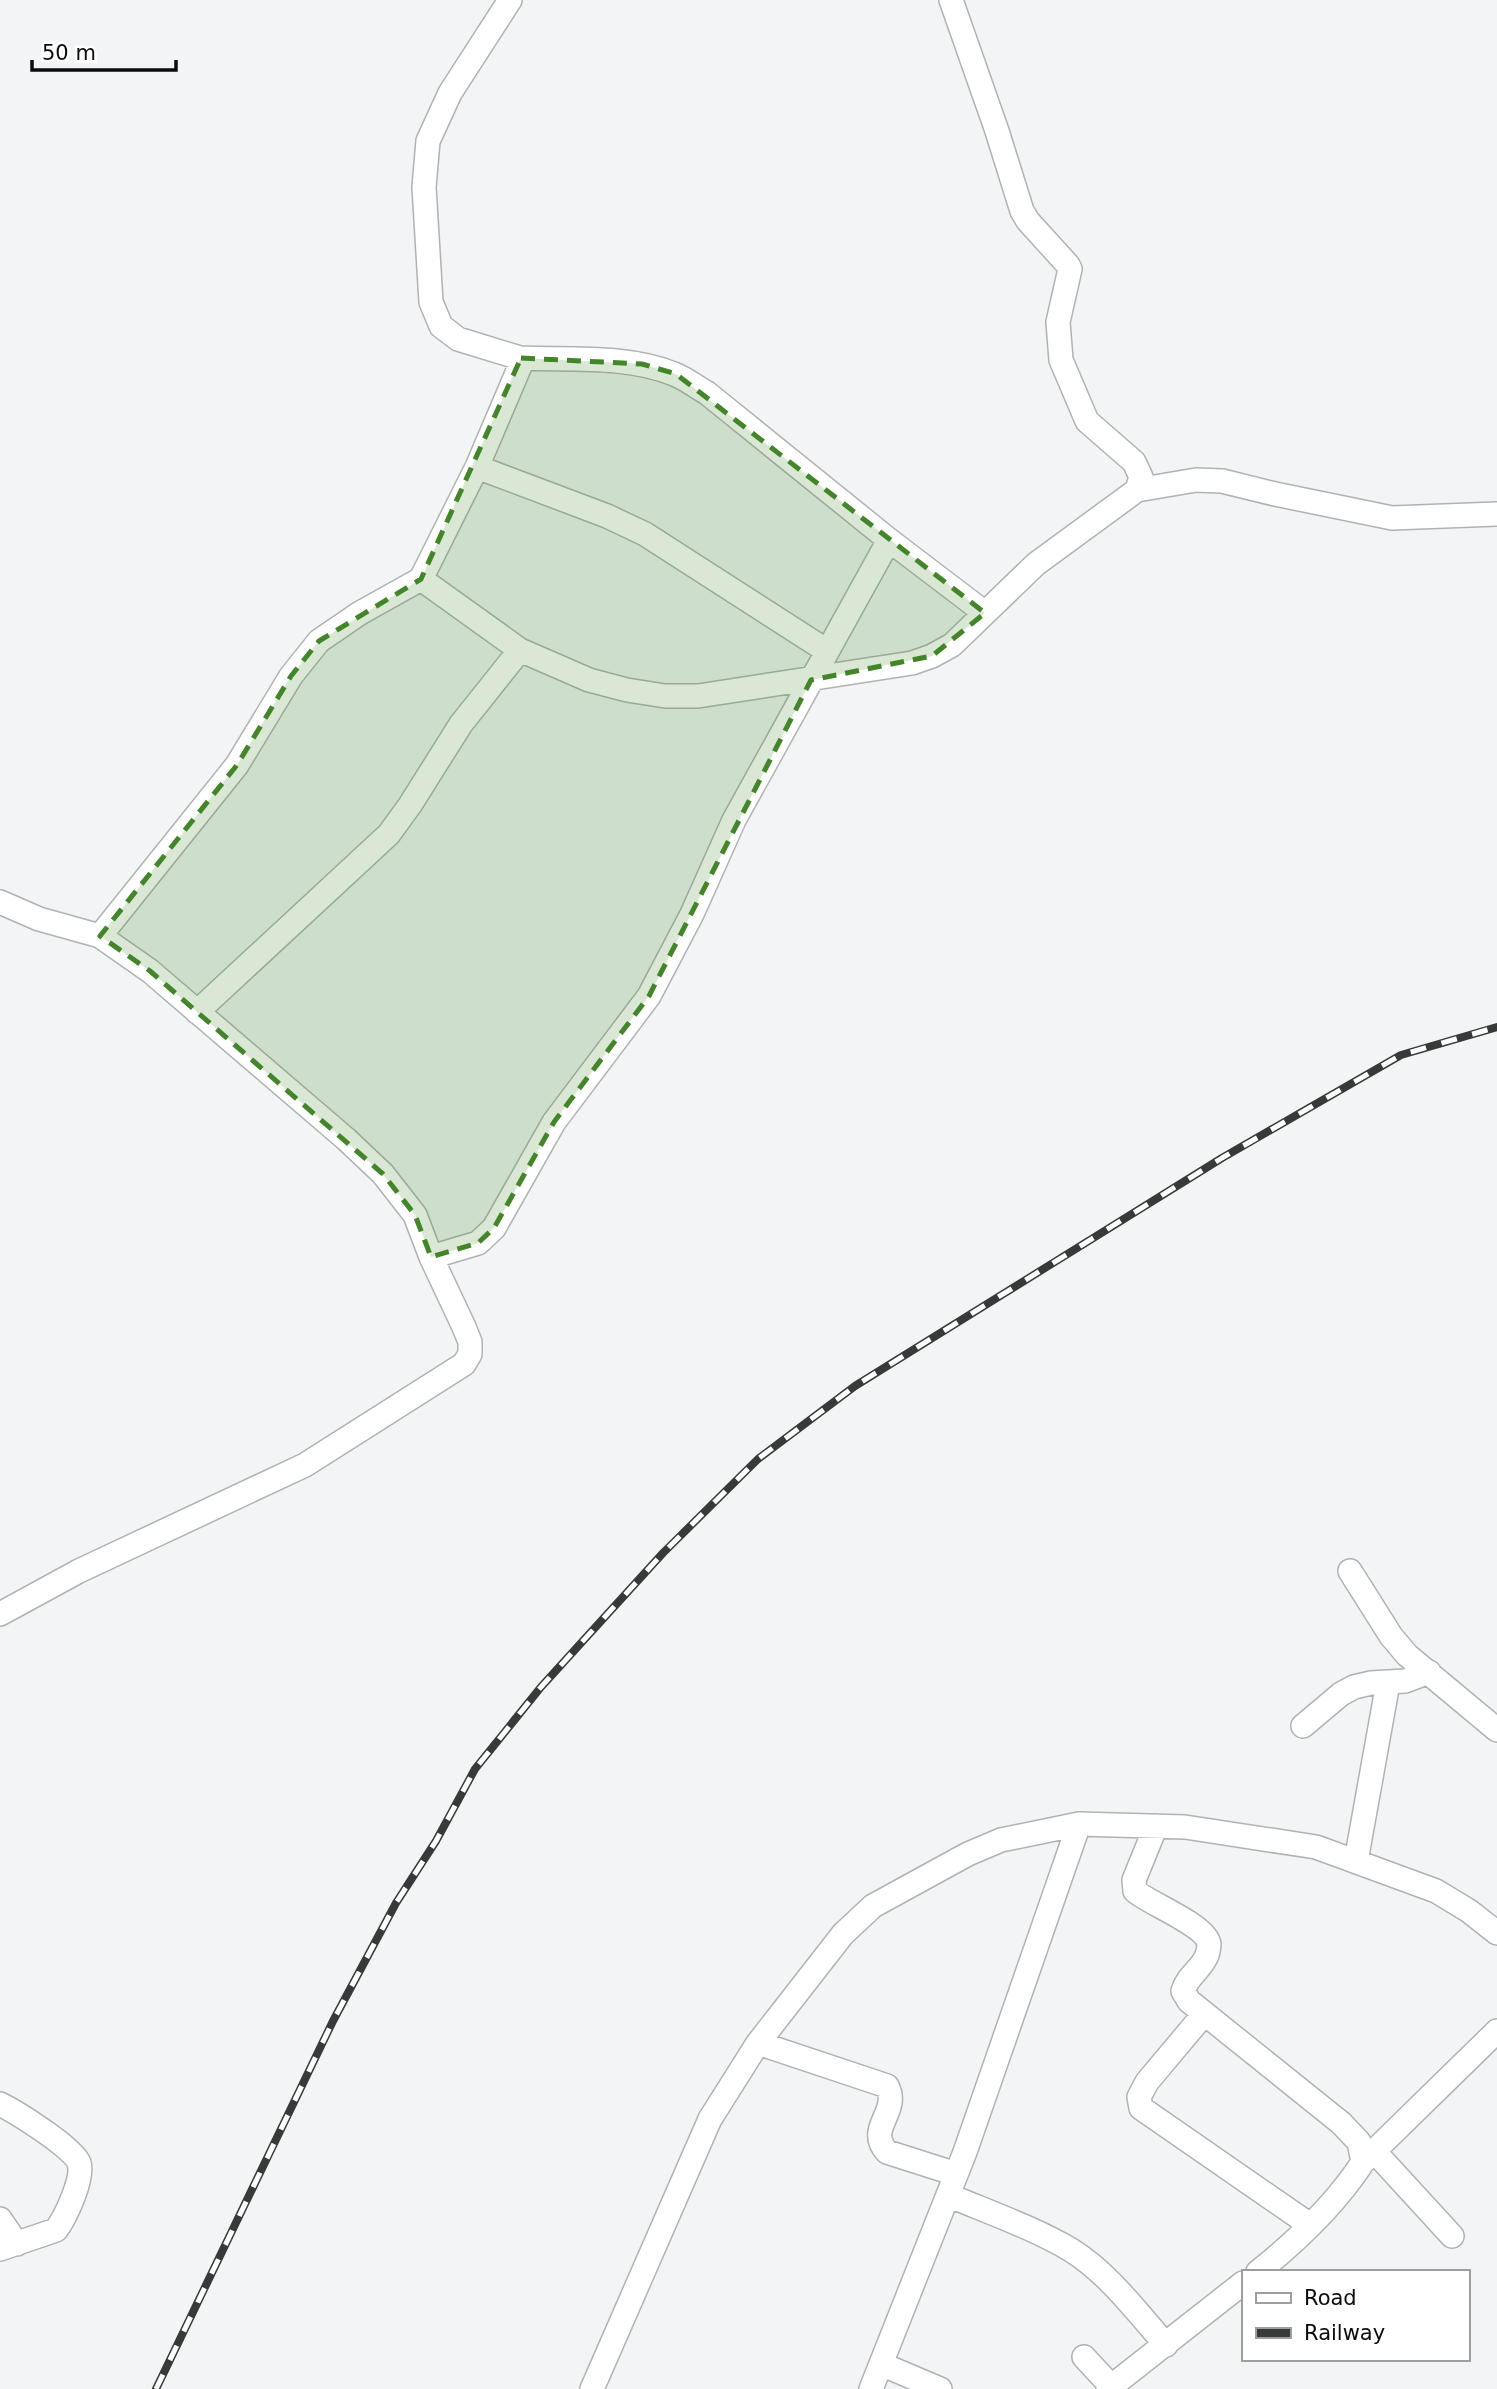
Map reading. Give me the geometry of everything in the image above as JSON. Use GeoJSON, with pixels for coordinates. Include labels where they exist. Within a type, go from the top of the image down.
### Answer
{"type":"FeatureCollection","features":[{"type":"Feature","properties":{"kind":"street"},"geometry":{"type":"LineString","coordinates":[[510,0],[450,93],[428,141],[424,187],[431,302],[441,326],[458,339],[522,358],[642,364],[676,374],[707,393],[889,540],[985,613]]}},
{"type":"Feature","properties":{"kind":"street"},"geometry":{"type":"LineString","coordinates":[[951,0],[1022,211],[1070,269],[1058,322],[1060,360],[1087,421],[1135,461],[1141,477],[1137,490]]}},
{"type":"Feature","properties":{"kind":"street"},"geometry":{"type":"LineString","coordinates":[[100,936],[237,765],[290,676],[319,641],[360,612],[421,579],[477,467],[522,358]]}},
{"type":"Feature","properties":{"kind":"street"},"geometry":{"type":"LineString","coordinates":[[477,467],[607,516],[645,534],[827,651]]}},
{"type":"Feature","properties":{"kind":"street"},"geometry":{"type":"LineString","coordinates":[[421,579],[520,650],[589,680],[665,696],[698,696],[912,663],[932,656],[952,645],[1036,564],[1137,490],[1196,480],[1223,481],[1392,518],[1497,514]]}},
{"type":"Feature","properties":{"kind":"street"},"geometry":{"type":"LineString","coordinates":[[431,1257],[478,1243],[494,1228],[554,1122],[649,996],[692,915],[734,820],[889,540]]}},
{"type":"Feature","properties":{"kind":"street"},"geometry":{"type":"LineString","coordinates":[[197,1012],[388,834],[410,805],[461,724],[520,650]]}},
{"type":"Feature","properties":{"kind":"street"},"geometry":{"type":"LineString","coordinates":[[0,902],[39,919],[100,936],[150,971],[346,1139],[383,1174],[415,1215],[470,1342],[470,1354],[464,1364],[305,1465],[79,1571],[0,1614]]}},
{"type":"Feature","properties":{"kind":"street"},"geometry":{"type":"LineString","coordinates":[[1350,1571],[1391,1636],[1408,1655],[1497,1730]]}},
{"type":"Feature","properties":{"kind":"street"},"geometry":{"type":"LineString","coordinates":[[1303,1726],[1348,1691],[1371,1683],[1405,1681],[1429,1672]]}},
{"type":"Feature","properties":{"kind":"street"},"geometry":{"type":"LineString","coordinates":[[1356,1861],[1388,1683]]}},
{"type":"Feature","properties":{"kind":"street"},"geometry":{"type":"LineString","coordinates":[[592,2389],[710,2119],[758,2043],[843,1934],[873,1906],[939,1868],[1001,1840],[1079,1824],[1185,1826],[1316,1847],[1436,1891],[1496,1928]]}},
{"type":"Feature","properties":{"kind":"street"},"geometry":{"type":"LineString","coordinates":[[871,2389],[952,2185],[1079,1824]]}},
{"type":"Feature","properties":{"kind":"street"},"geometry":{"type":"LineString","coordinates":[[1156,1826],[1134,1880],[1135,1891],[1205,1935],[1209,1945],[1206,1958],[1186,1981],[1183,1991],[1189,2001],[1341,2123],[1369,2156],[1452,2236]]}},
{"type":"Feature","properties":{"kind":"street"},"geometry":{"type":"LineString","coordinates":[[1204,2014],[1147,2082],[1139,2097],[1141,2108],[1310,2225]]}},
{"type":"Feature","properties":{"kind":"street"},"geometry":{"type":"LineString","coordinates":[[1260,2270],[1310,2225],[1348,2186],[1369,2156],[1497,2031]]}},
{"type":"Feature","properties":{"kind":"street"},"geometry":{"type":"LineString","coordinates":[[758,2043],[887,2086],[892,2095],[891,2103],[879,2131],[881,2146],[887,2152],[1070,2250],[1118,2290],[1166,2345]]}},
{"type":"Feature","properties":{"kind":"street"},"geometry":{"type":"LineString","coordinates":[[0,2104],[32,2123],[72,2154],[79,2163],[77,2183],[66,2212],[55,2230],[8,2247],[0,2219]]}},
{"type":"Feature","properties":{"kind":"street"},"geometry":{"type":"LineString","coordinates":[[1084,2357],[1109,2388],[1242,2284]]}},
{"type":"Feature","properties":{"kind":"street"},"geometry":{"type":"LineString","coordinates":[[881,2364],[940,2389]]}},
{"type":"Feature","properties":{"kind":"highlighted area"},"geometry":{"type":"Polygon","coordinates":[[[521,358],[642,364],[676,374],[985,613],[932,656],[811,680],[649,996],[554,1122],[494,1228],[478,1243],[431,1257],[415,1215],[383,1174],[150,971],[100,936],[237,765],[291,676],[319,641],[421,579],[521,358]]]}},
{"type":"Feature","properties":{"kind":"railway"},"geometry":{"type":"LineString","coordinates":[[156,2389],[333,2021],[396,1903],[436,1841],[475,1769],[541,1687],[663,1553],[758,1459],[855,1386],[1222,1158],[1401,1055],[1497,1027]]}}]}
